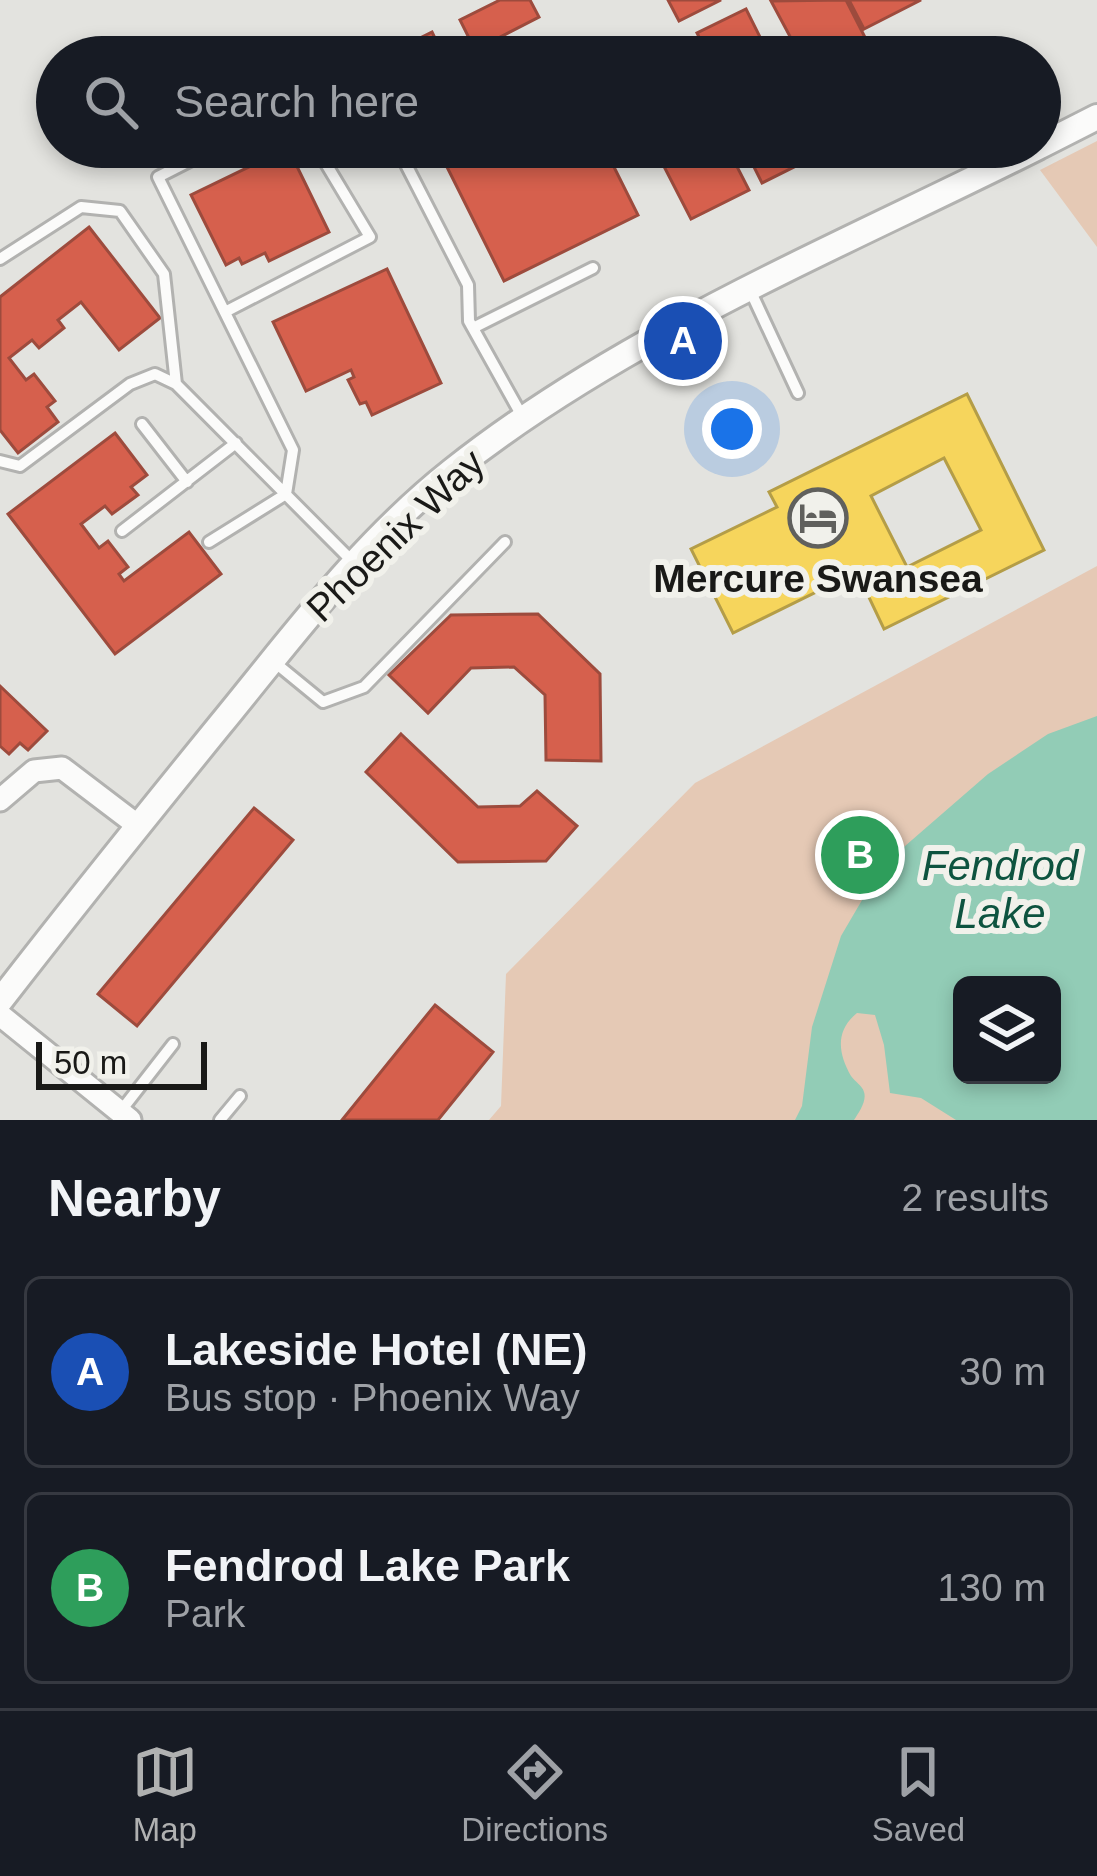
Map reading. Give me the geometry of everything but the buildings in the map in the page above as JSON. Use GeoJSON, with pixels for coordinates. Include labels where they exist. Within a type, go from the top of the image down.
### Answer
{"type":"FeatureCollection","features":[{"type":"Feature","properties":{"kind":"street","name":"Phoenix Way"},"geometry":{"type":"LineString","coordinates":[[1061,135],[1097,117]]}},
{"type":"Feature","properties":{"kind":"street","name":"Phoenix Way"},"geometry":{"type":"LineString","coordinates":[[0,1001],[270,659],[354,563],[449,474],[524,418],[749,287],[994,168]]}},
{"type":"Feature","properties":{"kind":"street"},"geometry":{"type":"LineString","coordinates":[[0,800],[34,771],[62,768],[136,825]]}},
{"type":"Feature","properties":{"kind":"street"},"geometry":{"type":"LineString","coordinates":[[0,1015],[125,1116]]}},
{"type":"Feature","properties":{"kind":"lane"},"geometry":{"type":"LineString","coordinates":[[176,168],[158,177],[293,450],[286,494],[209,542]]}},
{"type":"Feature","properties":{"kind":"lane"},"geometry":{"type":"LineString","coordinates":[[225,312],[370,238],[328,168]]}},
{"type":"Feature","properties":{"kind":"lane"},"geometry":{"type":"LineString","coordinates":[[408,168],[468,285],[469,321],[524,418]]}},
{"type":"Feature","properties":{"kind":"lane"},"geometry":{"type":"LineString","coordinates":[[0,259],[81,208],[120,211],[164,274],[176,384]]}},
{"type":"Feature","properties":{"kind":"lane"},"geometry":{"type":"LineString","coordinates":[[473,328],[592,268]]}},
{"type":"Feature","properties":{"kind":"lane"},"geometry":{"type":"LineString","coordinates":[[749,287],[798,393]]}},
{"type":"Feature","properties":{"kind":"lane"},"geometry":{"type":"LineString","coordinates":[[0,461],[20,466],[130,384],[155,374],[176,384],[354,563]]}},
{"type":"Feature","properties":{"kind":"lane"},"geometry":{"type":"LineString","coordinates":[[142,424],[187,482]]}},
{"type":"Feature","properties":{"kind":"lane"},"geometry":{"type":"LineString","coordinates":[[122,532],[236,443]]}},
{"type":"Feature","properties":{"kind":"lane"},"geometry":{"type":"LineString","coordinates":[[270,659],[323,702],[364,687],[505,542]]}},
{"type":"Feature","properties":{"kind":"lane"},"geometry":{"type":"LineString","coordinates":[[125,1116],[173,1044]]}},
{"type":"Feature","properties":{"kind":"lane"},"geometry":{"type":"LineString","coordinates":[[220,1120],[241,1096]]}},
{"type":"Feature","properties":{"kind":"shaded area"},"geometry":{"type":"Polygon","coordinates":[[[1097,141],[1097,247],[1040,170],[1061,168],[1061,159],[1097,141]]]}},
{"type":"Feature","properties":{"kind":"shaded area"},"geometry":{"type":"Polygon","coordinates":[[[1097,566],[1097,1120],[489,1120],[501,1106],[506,974],[695,783],[1097,566]]]}},
{"type":"Feature","properties":{"kind":"water","name":"Fendrod Lake"},"geometry":{"type":"Polygon","coordinates":[[[1097,716],[1097,1120],[956,1120],[921,1098],[890,1093],[875,1015],[857,1013],[845,1027],[841,1051],[864,1092],[860,1110],[854,1120],[795,1120],[802,1106],[812,1027],[841,936],[882,866],[988,774],[1048,734],[1097,716]]]}},
{"type":"Feature","properties":{"kind":"place","name":"Lakeside Hotel (NE)"},"geometry":{"type":"Point","coordinates":[683,341]}},
{"type":"Feature","properties":{"kind":"place","name":"Mercure Swansea"},"geometry":{"type":"Point","coordinates":[818,518]}},
{"type":"Feature","properties":{"kind":"place","name":"Fendrod Lake Park"},"geometry":{"type":"Point","coordinates":[860,855]}}]}
